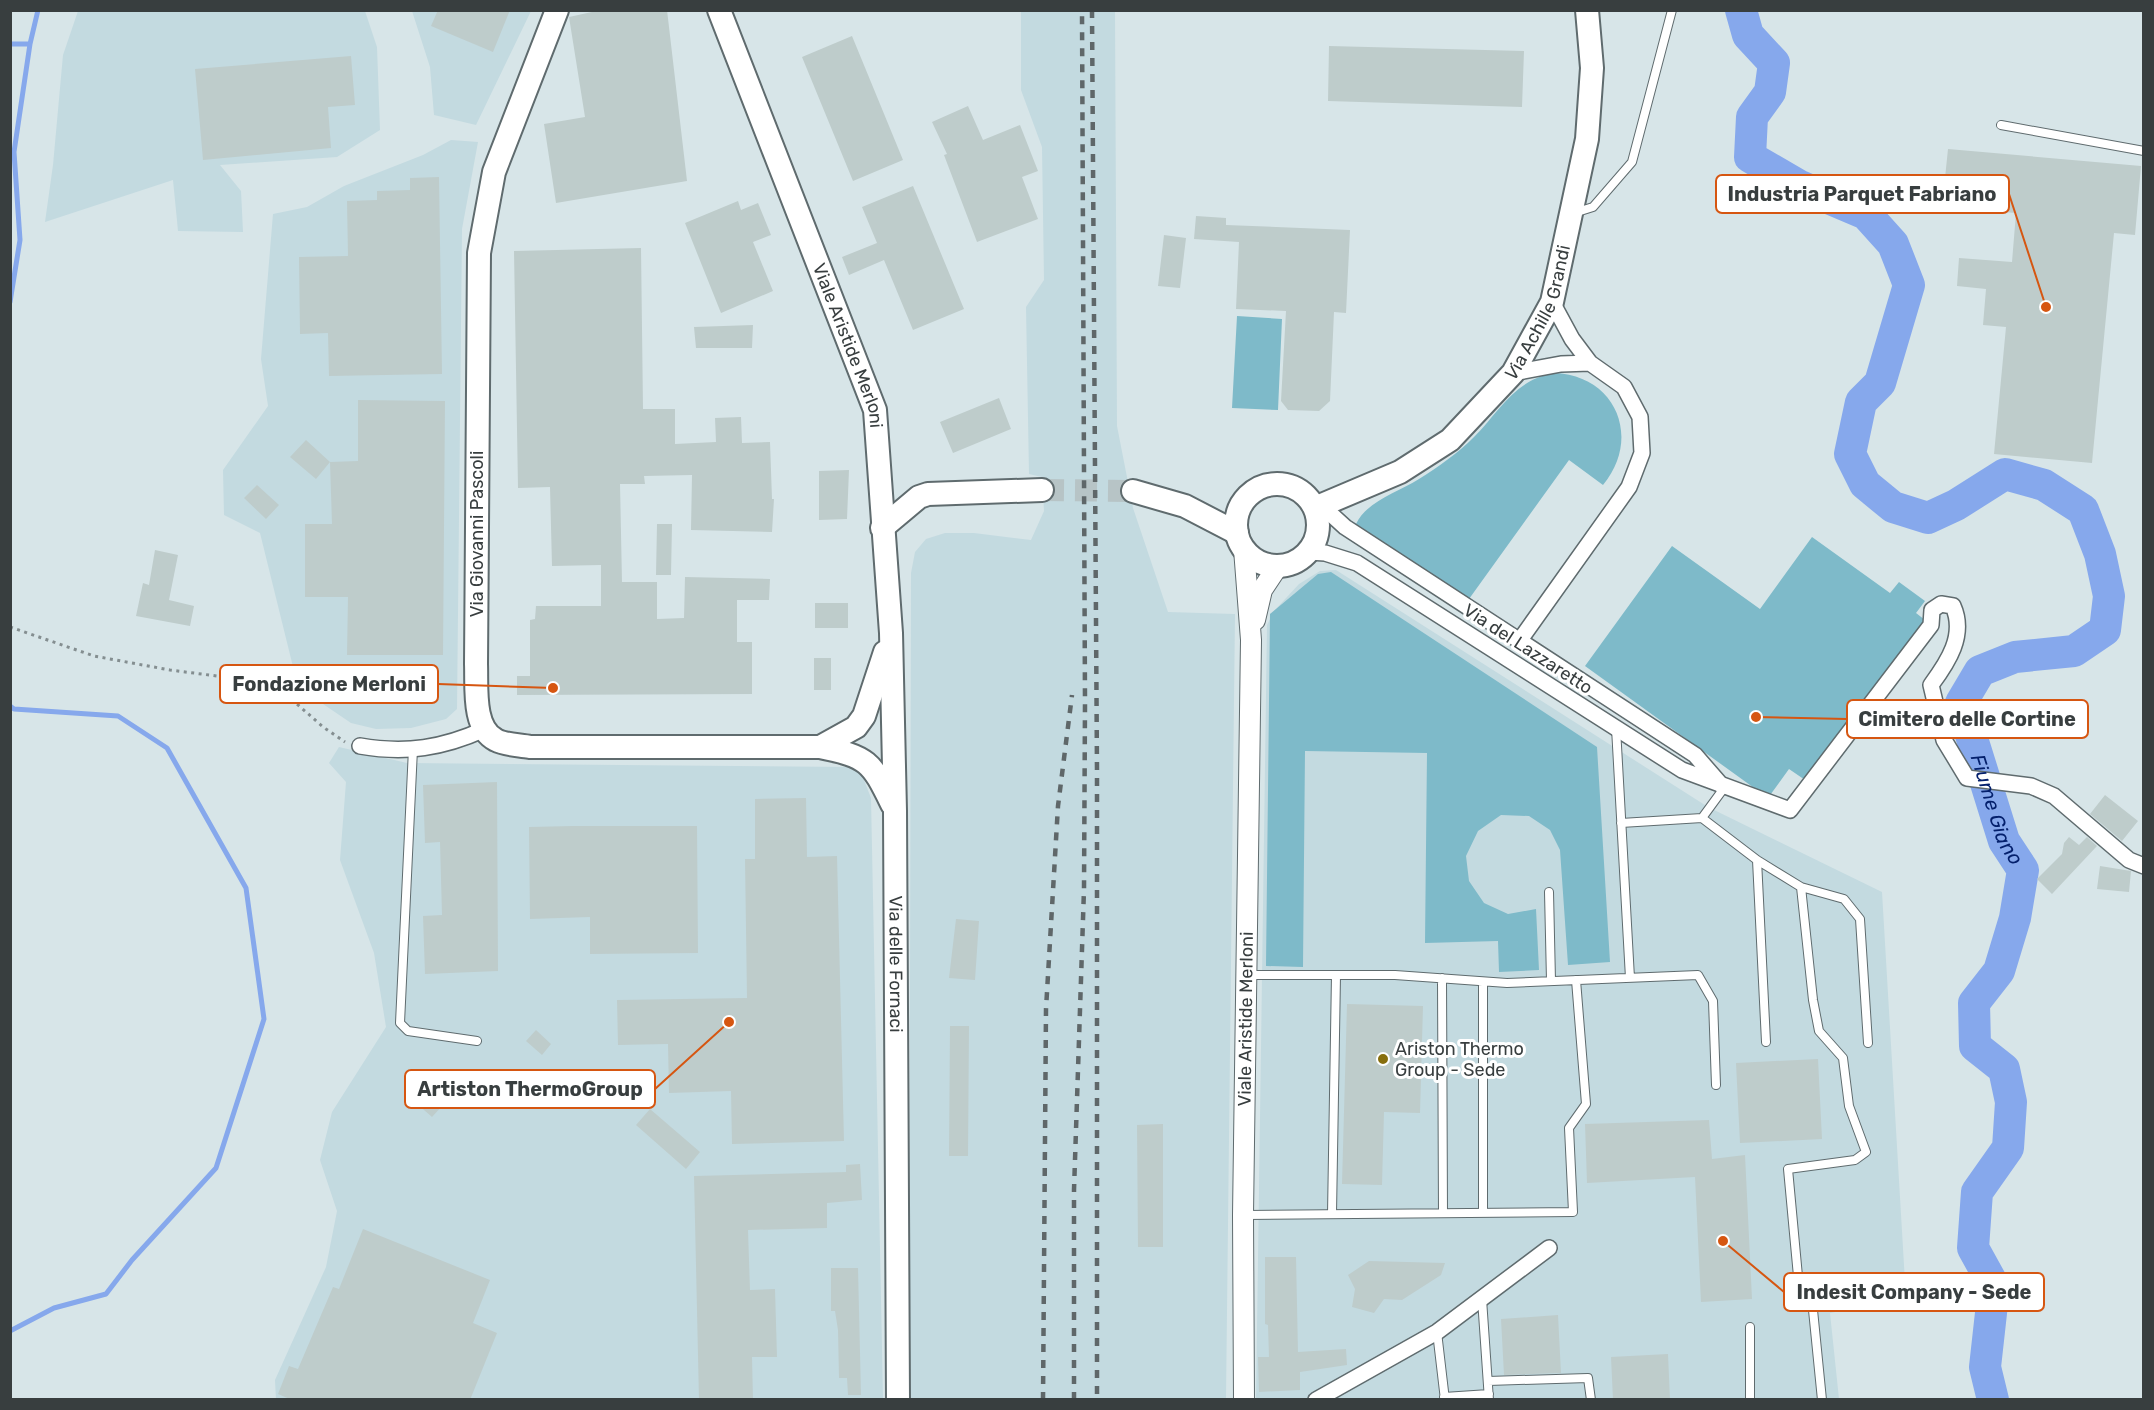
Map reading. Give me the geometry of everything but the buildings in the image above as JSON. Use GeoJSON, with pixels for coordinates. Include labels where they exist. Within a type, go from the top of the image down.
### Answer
{"type":"FeatureCollection","features":[{"type":"Feature","properties":{"kind":"main road","name":"Via Giovanni Pascoli"},"geometry":{"type":"LineString","coordinates":[[485,729],[477,708],[476,664],[479,253],[494,172],[556,10]]}},
{"type":"Feature","properties":{"kind":"main road","name":"Viale Aristide Merloni"},"geometry":{"type":"LineString","coordinates":[[719,10],[875,410],[882,528]]}},
{"type":"Feature","properties":{"kind":"main road","name":"Via Achille Grandi"},"geometry":{"type":"LineString","coordinates":[[1318,507],[1400,472],[1450,440],[1512,373],[1552,302],[1587,139],[1592,68],[1587,10]]}},
{"type":"Feature","properties":{"kind":"main road","name":"Viale Aristide Merloni"},"geometry":{"type":"LineString","coordinates":[[1240,541],[1239,508],[1251,494],[1268,485],[1280,484],[1300,490],[1318,507]]}},
{"type":"Feature","properties":{"kind":"main road"},"geometry":{"type":"LineString","coordinates":[[882,528],[919,497],[928,494],[1042,489]]}},
{"type":"Feature","properties":{"kind":"main road"},"geometry":{"type":"LineString","coordinates":[[1133,491],[1185,506],[1240,541],[1254,559],[1267,566],[1292,564],[1309,552],[1319,531],[1318,507]]}},
{"type":"Feature","properties":{"kind":"main road","name":"Via delle Fornaci"},"geometry":{"type":"LineString","coordinates":[[882,528],[891,633],[895,811],[898,1400]]}},
{"type":"Feature","properties":{"kind":"main road"},"geometry":{"type":"LineString","coordinates":[[820,747],[856,727],[864,716],[891,633]]}},
{"type":"Feature","properties":{"kind":"main road"},"geometry":{"type":"LineString","coordinates":[[485,729],[496,740],[530,747],[820,747],[853,753],[867,762],[877,774],[895,811]]}},
{"type":"Feature","properties":{"kind":"street","name":"Via del Lazzaretto"},"geometry":{"type":"LineString","coordinates":[[1520,640],[1629,487],[1642,453],[1640,417],[1624,387],[1590,363],[1572,339],[1552,302]]}},
{"type":"Feature","properties":{"kind":"street"},"geometry":{"type":"LineString","coordinates":[[1512,373],[1561,364],[1590,363]]}},
{"type":"Feature","properties":{"kind":"street","name":"Via del Lazzaretto"},"geometry":{"type":"LineString","coordinates":[[1318,507],[1345,527],[1695,754],[1724,788]]}},
{"type":"Feature","properties":{"kind":"street","name":"Viale Aristide Merloni"},"geometry":{"type":"LineString","coordinates":[[1240,541],[1251,640],[1243,1215],[1244,1400]]}},
{"type":"Feature","properties":{"kind":"street","name":"Via del Lazzaretto"},"geometry":{"type":"LineString","coordinates":[[1309,552],[1325,553],[1357,562],[1682,770],[1724,788],[1790,810],[1931,625],[1932,610],[1941,604],[1953,606],[1958,617],[1956,639],[1946,664],[1931,685],[1944,740],[1966,778],[2031,786],[2054,796],[2129,860],[2144,866]]}},
{"type":"Feature","properties":{"kind":"street","name":"Viale Aristide Merloni"},"geometry":{"type":"LineString","coordinates":[[1251,640],[1262,590],[1278,566]]}},
{"type":"Feature","properties":{"kind":"street"},"geometry":{"type":"LineString","coordinates":[[360,746],[380,750],[454,744],[485,729]]}},
{"type":"Feature","properties":{"kind":"street"},"geometry":{"type":"LineString","coordinates":[[1316,1400],[1437,1332],[1549,1248]]}},
{"type":"Feature","properties":{"kind":"lane"},"geometry":{"type":"LineString","coordinates":[[1572,213],[1593,207],[1632,162],[1672,10]]}},
{"type":"Feature","properties":{"kind":"lane"},"geometry":{"type":"LineString","coordinates":[[2001,125],[2144,151]]}},
{"type":"Feature","properties":{"kind":"lane"},"geometry":{"type":"LineString","coordinates":[[1616,728],[1630,978]]}},
{"type":"Feature","properties":{"kind":"lane"},"geometry":{"type":"LineString","coordinates":[[413,749],[400,1023],[408,1031],[477,1041]]}},
{"type":"Feature","properties":{"kind":"lane"},"geometry":{"type":"LineString","coordinates":[[1702,818],[1724,788]]}},
{"type":"Feature","properties":{"kind":"lane"},"geometry":{"type":"LineString","coordinates":[[1621,823],[1702,818],[1757,860],[1801,888],[1844,899],[1860,919],[1868,1043]]}},
{"type":"Feature","properties":{"kind":"lane"},"geometry":{"type":"LineString","coordinates":[[1757,860],[1766,1042]]}},
{"type":"Feature","properties":{"kind":"lane"},"geometry":{"type":"LineString","coordinates":[[1801,888],[1813,1000],[1819,1031],[1843,1058],[1848,1106],[1866,1152],[1855,1160],[1788,1169],[1799,1287],[1813,1310],[1822,1400]]}},
{"type":"Feature","properties":{"kind":"lane"},"geometry":{"type":"LineString","coordinates":[[1549,892],[1551,981]]}},
{"type":"Feature","properties":{"kind":"lane"},"geometry":{"type":"LineString","coordinates":[[1247,975],[1336,975],[1483,981],[1551,981],[1698,975],[1713,1001],[1716,1085]]}},
{"type":"Feature","properties":{"kind":"lane"},"geometry":{"type":"LineString","coordinates":[[1332,1214],[1336,975]]}},
{"type":"Feature","properties":{"kind":"lane"},"geometry":{"type":"LineString","coordinates":[[1442,978],[1443,1213]]}},
{"type":"Feature","properties":{"kind":"lane"},"geometry":{"type":"LineString","coordinates":[[1243,1215],[1573,1212],[1569,1128],[1586,1104],[1576,980]]}},
{"type":"Feature","properties":{"kind":"lane"},"geometry":{"type":"LineString","coordinates":[[1483,981],[1483,1212]]}},
{"type":"Feature","properties":{"kind":"lane"},"geometry":{"type":"LineString","coordinates":[[1437,1332],[1445,1398],[1489,1397],[1482,1298]]}},
{"type":"Feature","properties":{"kind":"lane"},"geometry":{"type":"LineString","coordinates":[[1749,1400],[1750,1327]]}},
{"type":"Feature","properties":{"kind":"lane"},"geometry":{"type":"LineString","coordinates":[[1488,1381],[1588,1378],[1592,1400]]}},
{"type":"Feature","properties":{"kind":"path"},"geometry":{"type":"LineString","coordinates":[[2144,377],[2144,393]]}},
{"type":"Feature","properties":{"kind":"path"},"geometry":{"type":"LineString","coordinates":[[10,627],[93,656],[170,670],[248,680],[288,696],[343,742],[360,746]]}},
{"type":"Feature","properties":{"kind":"shaded area"},"geometry":{"type":"Polygon","coordinates":[[[78,11],[365,11],[377,47],[380,130],[337,157],[220,165],[241,191],[243,232],[178,231],[173,180],[45,222],[53,165],[63,55],[78,11]]]}},
{"type":"Feature","properties":{"kind":"shaded area"},"geometry":{"type":"Polygon","coordinates":[[[412,11],[531,11],[476,125],[434,115],[430,67],[412,11]]]}},
{"type":"Feature","properties":{"kind":"shaded area"},"geometry":{"type":"Polygon","coordinates":[[[1021,11],[1115,11],[1117,426],[1133,508],[1168,612],[1235,614],[1226,1399],[909,1400],[911,573],[915,552],[926,539],[945,533],[974,533],[1031,540],[1044,511],[1042,477],[1029,474],[1026,307],[1044,280],[1042,147],[1021,90],[1021,11]]]}},
{"type":"Feature","properties":{"kind":"shaded area"},"geometry":{"type":"Polygon","coordinates":[[[451,140],[478,142],[462,229],[457,709],[446,719],[411,728],[376,729],[351,723],[298,687],[260,533],[224,515],[223,470],[268,406],[261,359],[273,214],[307,207],[344,186],[423,155],[451,140]]]}},
{"type":"Feature","properties":{"kind":"shaded area"},"geometry":{"type":"Polygon","coordinates":[[[1237,316],[1282,319],[1278,410],[1232,408],[1237,316]]]}},
{"type":"Feature","properties":{"kind":"shaded area"},"geometry":{"type":"Polygon","coordinates":[[[1554,373],[1576,376],[1593,385],[1607,397],[1616,412],[1621,429],[1621,448],[1615,467],[1603,485],[1569,460],[1469,599],[1356,524],[1375,503],[1419,479],[1461,449],[1518,389],[1528,382],[1554,373]]]}},
{"type":"Feature","properties":{"kind":"shaded area"},"geometry":{"type":"Polygon","coordinates":[[[1812,537],[1890,593],[1899,582],[1925,601],[1916,613],[1925,620],[1808,782],[1789,769],[1768,798],[1585,666],[1672,546],[1760,609],[1812,537]]]}},
{"type":"Feature","properties":{"kind":"shaded area"},"geometry":{"type":"Polygon","coordinates":[[[1336,570],[1708,807],[1882,892],[1906,1299],[1830,1313],[1839,1399],[1256,1400],[1267,625],[1274,611],[1299,584],[1320,571],[1336,570]]]}},
{"type":"Feature","properties":{"kind":"shaded area"},"geometry":{"type":"Polygon","coordinates":[[[1331,572],[1597,747],[1610,962],[1568,965],[1560,850],[1550,830],[1529,816],[1501,815],[1478,831],[1466,856],[1469,881],[1484,903],[1508,914],[1536,909],[1539,970],[1499,972],[1498,941],[1425,943],[1427,753],[1305,751],[1303,967],[1266,966],[1270,614],[1318,574],[1331,572]]]}},
{"type":"Feature","properties":{"kind":"shaded area"},"geometry":{"type":"Polygon","coordinates":[[[339,747],[407,763],[851,767],[862,775],[871,798],[883,1399],[276,1400],[275,1380],[326,1267],[337,1211],[320,1160],[332,1112],[386,1027],[374,953],[340,860],[346,782],[329,763],[339,747]]]}},
{"type":"Feature","properties":{"kind":"waterway"},"geometry":{"type":"LineString","coordinates":[[10,302],[20,240],[14,152],[30,44],[38,10]]}},
{"type":"Feature","properties":{"kind":"waterway","name":"Fiume Giano"},"geometry":{"type":"LineString","coordinates":[[1741,10],[1748,35],[1774,63],[1770,92],[1752,117],[1750,157],[1800,186],[1866,214],[1893,244],[1909,285],[1880,383],[1861,402],[1850,454],[1865,484],[1893,507],[1928,518],[1956,505],[2005,474],[2044,485],[2083,510],[2100,554],[2109,596],[2105,630],[2074,651],[2015,657],[1980,671],[1961,703],[2004,841],[2023,870],[2015,918],[1999,971],[1974,1003],[1975,1046],[2004,1069],[2011,1102],[2008,1148],[1977,1192],[1973,1248],[1994,1286],[1985,1367],[1993,1400]]}},
{"type":"Feature","properties":{"kind":"waterway"},"geometry":{"type":"LineString","coordinates":[[10,44],[30,44]]}},
{"type":"Feature","properties":{"kind":"waterway"},"geometry":{"type":"LineString","coordinates":[[10,706],[14,709],[118,716],[167,748],[246,888],[264,1019],[216,1168],[132,1260],[106,1294],[54,1308],[10,1331]]}},
{"type":"Feature","properties":{"kind":"tunnel"},"geometry":{"type":"LineString","coordinates":[[1042,490],[1133,491]]}},
{"type":"Feature","properties":{"kind":"railway"},"geometry":{"type":"LineString","coordinates":[[1074,1400],[1074,1190],[1084,889],[1082,10]]}},
{"type":"Feature","properties":{"kind":"railway"},"geometry":{"type":"LineString","coordinates":[[1092,10],[1097,772],[1097,1400]]}},
{"type":"Feature","properties":{"kind":"railway"},"geometry":{"type":"LineString","coordinates":[[1043,1400],[1046,1009],[1058,806],[1072,695]]}},
{"type":"Feature","properties":{"kind":"place","name":"Industria Parquet Fabriano"},"geometry":{"type":"Point","coordinates":[2046,307]}},
{"type":"Feature","properties":{"kind":"place","name":"Fondazione Merloni"},"geometry":{"type":"Point","coordinates":[553,688]}},
{"type":"Feature","properties":{"kind":"place","name":"Cimitero delle Cortine"},"geometry":{"type":"Point","coordinates":[1756,717]}},
{"type":"Feature","properties":{"kind":"place","name":"Artiston ThermoGroup"},"geometry":{"type":"Point","coordinates":[729,1022]}},
{"type":"Feature","properties":{"kind":"place","name":"Ariston Thermo Group - Sede"},"geometry":{"type":"Point","coordinates":[1383,1059]}},
{"type":"Feature","properties":{"kind":"place","name":"Indesit Company - Sede"},"geometry":{"type":"Point","coordinates":[1723,1241]}}]}
